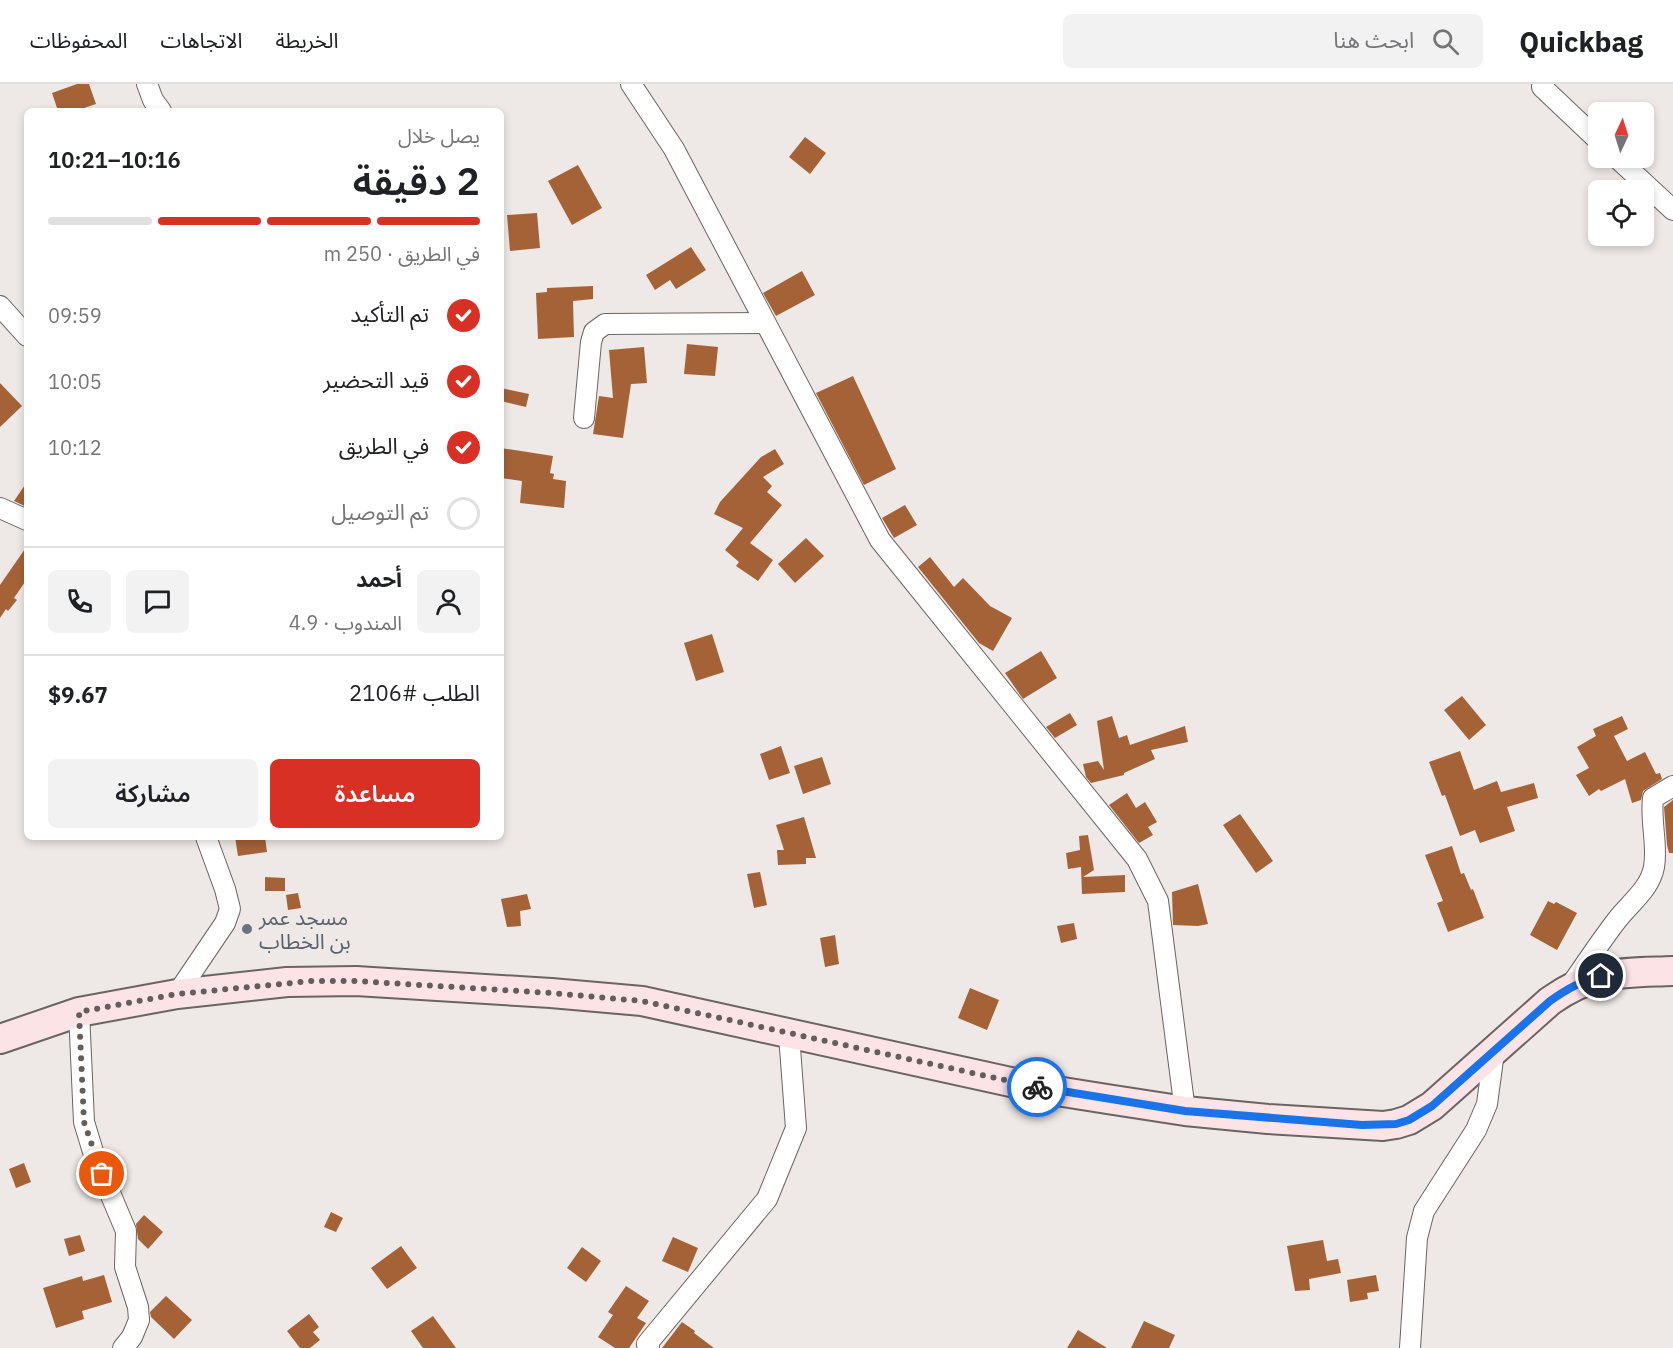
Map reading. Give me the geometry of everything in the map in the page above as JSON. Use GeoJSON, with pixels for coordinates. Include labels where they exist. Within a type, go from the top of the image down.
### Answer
{"type":"FeatureCollection","features":[{"type":"Feature","properties":{"kind":"main road"},"geometry":{"type":"LineString","coordinates":[[0,1039],[79,1012],[177,994],[312,981],[356,981],[642,1001],[1038,1088],[1185,1111],[1362,1125],[1396,1124],[1409,1120],[1432,1106],[1550,1001],[1569,988],[1587,980],[1615,973],[1673,971]]}},
{"type":"Feature","properties":{"kind":"street"},"geometry":{"type":"LineString","coordinates":[[147,84],[159,108]]}},
{"type":"Feature","properties":{"kind":"street"},"geometry":{"type":"LineString","coordinates":[[631,84],[674,149],[880,540],[1137,859],[1158,901],[1185,1111]]}},
{"type":"Feature","properties":{"kind":"street"},"geometry":{"type":"LineString","coordinates":[[1542,87],[1588,131]]}},
{"type":"Feature","properties":{"kind":"street"},"geometry":{"type":"LineString","coordinates":[[1628,168],[1673,210]]}},
{"type":"Feature","properties":{"kind":"street"},"geometry":{"type":"LineString","coordinates":[[0,306],[24,333]]}},
{"type":"Feature","properties":{"kind":"street"},"geometry":{"type":"LineString","coordinates":[[584,418],[591,342],[594,332],[605,324],[765,323]]}},
{"type":"Feature","properties":{"kind":"street"},"geometry":{"type":"LineString","coordinates":[[0,508],[24,519]]}},
{"type":"Feature","properties":{"kind":"street"},"geometry":{"type":"LineString","coordinates":[[1569,988],[1618,918],[1647,884],[1656,858],[1651,809],[1653,798],[1673,786]]}},
{"type":"Feature","properties":{"kind":"street"},"geometry":{"type":"LineString","coordinates":[[177,994],[225,923],[230,909],[207,840]]}},
{"type":"Feature","properties":{"kind":"street"},"geometry":{"type":"LineString","coordinates":[[79,1012],[84,1122],[94,1155],[126,1232],[125,1267],[138,1307],[139,1320],[132,1336],[123,1348]]}},
{"type":"Feature","properties":{"kind":"street"},"geometry":{"type":"LineString","coordinates":[[646,1347],[767,1199],[796,1128],[789,1035]]}},
{"type":"Feature","properties":{"kind":"street"},"geometry":{"type":"LineString","coordinates":[[1410,1348],[1417,1238],[1424,1211],[1476,1130],[1486,1104],[1494,1052]]}},
{"type":"Feature","properties":{"kind":"building"},"geometry":{"type":"Polygon","coordinates":[[[77,84],[89,84],[96,104],[84,108],[57,108],[52,93],[77,84]]]}},
{"type":"Feature","properties":{"kind":"building"},"geometry":{"type":"Polygon","coordinates":[[[805,137],[826,153],[810,174],[789,157],[805,137]]]}},
{"type":"Feature","properties":{"kind":"building"},"geometry":{"type":"Polygon","coordinates":[[[578,165],[602,208],[572,225],[548,181],[578,165]]]}},
{"type":"Feature","properties":{"kind":"building"},"geometry":{"type":"Polygon","coordinates":[[[537,213],[540,248],[510,251],[507,215],[537,213]]]}},
{"type":"Feature","properties":{"kind":"building"},"geometry":{"type":"Polygon","coordinates":[[[691,247],[706,270],[676,289],[670,280],[655,290],[646,275],[691,247]]]}},
{"type":"Feature","properties":{"kind":"building"},"geometry":{"type":"Polygon","coordinates":[[[802,271],[815,295],[776,316],[763,293],[802,271]]]}},
{"type":"Feature","properties":{"kind":"building"},"geometry":{"type":"Polygon","coordinates":[[[593,286],[593,299],[573,301],[574,337],[538,339],[536,293],[547,292],[547,288],[593,286]]]}},
{"type":"Feature","properties":{"kind":"building"},"geometry":{"type":"Polygon","coordinates":[[[687,344],[718,347],[715,376],[684,374],[687,344]]]}},
{"type":"Feature","properties":{"kind":"building"},"geometry":{"type":"Polygon","coordinates":[[[644,347],[647,383],[631,384],[623,438],[593,434],[599,396],[613,398],[609,350],[644,347]]]}},
{"type":"Feature","properties":{"kind":"building"},"geometry":{"type":"Polygon","coordinates":[[[853,376],[896,469],[864,485],[816,393],[853,376]]]}},
{"type":"Feature","properties":{"kind":"building"},"geometry":{"type":"Polygon","coordinates":[[[0,383],[22,406],[0,427],[0,383]]]}},
{"type":"Feature","properties":{"kind":"building"},"geometry":{"type":"Polygon","coordinates":[[[504,389],[529,394],[526,407],[504,402],[504,389]]]}},
{"type":"Feature","properties":{"kind":"building"},"geometry":{"type":"Polygon","coordinates":[[[504,448],[553,456],[550,473],[554,474],[553,479],[566,481],[564,508],[520,503],[522,481],[504,478],[504,448]]]}},
{"type":"Feature","properties":{"kind":"building"},"geometry":{"type":"Polygon","coordinates":[[[775,449],[784,464],[763,477],[772,486],[767,492],[782,505],[750,543],[773,560],[758,581],[736,566],[739,562],[725,550],[743,528],[714,514],[720,502],[761,457],[775,449]]]}},
{"type":"Feature","properties":{"kind":"building"},"geometry":{"type":"Polygon","coordinates":[[[24,486],[24,506],[14,501],[24,486]]]}},
{"type":"Feature","properties":{"kind":"building"},"geometry":{"type":"Polygon","coordinates":[[[905,505],[917,525],[894,538],[882,518],[905,505]]]}},
{"type":"Feature","properties":{"kind":"building"},"geometry":{"type":"Polygon","coordinates":[[[806,538],[824,556],[795,583],[778,564],[806,538]]]}},
{"type":"Feature","properties":{"kind":"building"},"geometry":{"type":"Polygon","coordinates":[[[24,550],[24,583],[14,598],[17,600],[8,611],[6,609],[0,618],[0,585],[24,550]]]}},
{"type":"Feature","properties":{"kind":"building"},"geometry":{"type":"Polygon","coordinates":[[[930,557],[954,587],[963,578],[990,606],[1012,618],[993,651],[979,643],[918,567],[930,557]]]}},
{"type":"Feature","properties":{"kind":"building"},"geometry":{"type":"Polygon","coordinates":[[[712,634],[724,672],[696,681],[684,643],[712,634]]]}},
{"type":"Feature","properties":{"kind":"building"},"geometry":{"type":"Polygon","coordinates":[[[1041,651],[1057,678],[1023,699],[1005,673],[1041,651]]]}},
{"type":"Feature","properties":{"kind":"building"},"geometry":{"type":"Polygon","coordinates":[[[1462,696],[1486,725],[1469,740],[1444,710],[1462,696]]]}},
{"type":"Feature","properties":{"kind":"building"},"geometry":{"type":"Polygon","coordinates":[[[1070,713],[1077,725],[1055,738],[1046,727],[1070,713]]]}},
{"type":"Feature","properties":{"kind":"building"},"geometry":{"type":"Polygon","coordinates":[[[1112,716],[1119,738],[1127,735],[1130,745],[1185,726],[1188,742],[1151,750],[1155,759],[1124,775],[1091,783],[1086,777],[1083,764],[1098,761],[1104,770],[1097,721],[1112,716]]]}},
{"type":"Feature","properties":{"kind":"building"},"geometry":{"type":"Polygon","coordinates":[[[1622,716],[1628,729],[1614,736],[1627,761],[1645,752],[1656,774],[1660,773],[1662,779],[1643,791],[1641,800],[1632,803],[1625,779],[1601,791],[1599,789],[1589,796],[1576,775],[1589,768],[1577,747],[1596,736],[1593,729],[1622,716]]]}},
{"type":"Feature","properties":{"kind":"building"},"geometry":{"type":"Polygon","coordinates":[[[781,746],[790,773],[769,780],[760,754],[781,746]]]}},
{"type":"Feature","properties":{"kind":"building"},"geometry":{"type":"Polygon","coordinates":[[[1460,751],[1474,790],[1497,781],[1501,792],[1534,783],[1538,798],[1507,807],[1515,831],[1480,843],[1475,830],[1460,836],[1445,795],[1442,796],[1429,762],[1460,751]]]}},
{"type":"Feature","properties":{"kind":"building"},"geometry":{"type":"Polygon","coordinates":[[[822,757],[831,784],[803,794],[794,766],[822,757]]]}},
{"type":"Feature","properties":{"kind":"building"},"geometry":{"type":"Polygon","coordinates":[[[1127,793],[1136,808],[1145,802],[1157,822],[1148,827],[1153,835],[1139,843],[1109,805],[1127,793]]]}},
{"type":"Feature","properties":{"kind":"building"},"geometry":{"type":"Polygon","coordinates":[[[1673,800],[1673,853],[1669,853],[1664,807],[1673,800]]]}},
{"type":"Feature","properties":{"kind":"building"},"geometry":{"type":"Polygon","coordinates":[[[1240,814],[1273,861],[1256,873],[1223,825],[1240,814]]]}},
{"type":"Feature","properties":{"kind":"building"},"geometry":{"type":"Polygon","coordinates":[[[804,817],[816,858],[806,858],[806,864],[778,865],[777,850],[784,850],[776,825],[804,817]]]}},
{"type":"Feature","properties":{"kind":"building"},"geometry":{"type":"Polygon","coordinates":[[[1088,835],[1094,870],[1083,877],[1125,875],[1125,892],[1082,894],[1081,867],[1068,869],[1066,853],[1080,850],[1079,836],[1088,835]]]}},
{"type":"Feature","properties":{"kind":"building"},"geometry":{"type":"Polygon","coordinates":[[[235,840],[265,840],[267,852],[238,856],[235,840]]]}},
{"type":"Feature","properties":{"kind":"building"},"geometry":{"type":"Polygon","coordinates":[[[1452,846],[1461,874],[1464,873],[1471,890],[1473,889],[1484,918],[1448,932],[1437,903],[1443,901],[1425,855],[1452,846]]]}},
{"type":"Feature","properties":{"kind":"building"},"geometry":{"type":"Polygon","coordinates":[[[760,872],[767,905],[754,908],[747,874],[760,872]]]}},
{"type":"Feature","properties":{"kind":"building"},"geometry":{"type":"Polygon","coordinates":[[[265,877],[285,878],[285,891],[265,891],[265,877]]]}},
{"type":"Feature","properties":{"kind":"building"},"geometry":{"type":"Polygon","coordinates":[[[1198,884],[1208,924],[1173,925],[1172,892],[1198,884]]]}},
{"type":"Feature","properties":{"kind":"building"},"geometry":{"type":"Polygon","coordinates":[[[298,893],[301,908],[288,910],[286,895],[298,893]]]}},
{"type":"Feature","properties":{"kind":"building"},"geometry":{"type":"Polygon","coordinates":[[[527,894],[531,909],[520,911],[521,926],[507,927],[501,899],[527,894]]]}},
{"type":"Feature","properties":{"kind":"building"},"geometry":{"type":"Polygon","coordinates":[[[1548,901],[1554,904],[1556,902],[1577,913],[1557,950],[1530,935],[1548,901]]]}},
{"type":"Feature","properties":{"kind":"building"},"geometry":{"type":"Polygon","coordinates":[[[1074,923],[1077,939],[1061,943],[1057,926],[1074,923]]]}},
{"type":"Feature","properties":{"kind":"building"},"geometry":{"type":"Polygon","coordinates":[[[835,935],[839,964],[825,967],[820,938],[835,935]]]}},
{"type":"Feature","properties":{"kind":"building"},"geometry":{"type":"Polygon","coordinates":[[[970,988],[999,1000],[987,1030],[958,1018],[970,988]]]}},
{"type":"Feature","properties":{"kind":"building"},"geometry":{"type":"Polygon","coordinates":[[[24,1163],[31,1182],[16,1188],[9,1169],[24,1163]]]}},
{"type":"Feature","properties":{"kind":"building"},"geometry":{"type":"Polygon","coordinates":[[[331,1212],[343,1218],[336,1232],[324,1227],[331,1212]]]}},
{"type":"Feature","properties":{"kind":"building"},"geometry":{"type":"Polygon","coordinates":[[[144,1215],[163,1232],[148,1249],[138,1239],[136,1224],[144,1215]]]}},
{"type":"Feature","properties":{"kind":"building"},"geometry":{"type":"Polygon","coordinates":[[[80,1235],[85,1251],[69,1256],[64,1239],[80,1235]]]}},
{"type":"Feature","properties":{"kind":"building"},"geometry":{"type":"Polygon","coordinates":[[[673,1237],[698,1248],[688,1272],[662,1261],[673,1237]]]}},
{"type":"Feature","properties":{"kind":"building"},"geometry":{"type":"Polygon","coordinates":[[[1323,1240],[1327,1261],[1338,1259],[1341,1273],[1309,1279],[1310,1290],[1295,1291],[1287,1246],[1323,1240]]]}},
{"type":"Feature","properties":{"kind":"building"},"geometry":{"type":"Polygon","coordinates":[[[401,1246],[417,1268],[387,1289],[371,1268],[401,1246]]]}},
{"type":"Feature","properties":{"kind":"building"},"geometry":{"type":"Polygon","coordinates":[[[582,1247],[601,1261],[586,1282],[567,1268],[582,1247]]]}},
{"type":"Feature","properties":{"kind":"building"},"geometry":{"type":"Polygon","coordinates":[[[104,1275],[112,1302],[82,1311],[84,1319],[56,1328],[43,1288],[82,1276],[83,1281],[104,1275]]]}},
{"type":"Feature","properties":{"kind":"building"},"geometry":{"type":"Polygon","coordinates":[[[1376,1275],[1379,1291],[1367,1293],[1368,1299],[1350,1302],[1347,1280],[1376,1275]]]}},
{"type":"Feature","properties":{"kind":"building"},"geometry":{"type":"Polygon","coordinates":[[[626,1286],[649,1301],[637,1318],[646,1323],[629,1348],[615,1348],[598,1337],[613,1315],[608,1312],[626,1286]]]}},
{"type":"Feature","properties":{"kind":"building"},"geometry":{"type":"Polygon","coordinates":[[[166,1296],[192,1320],[174,1339],[151,1317],[150,1312],[166,1296]]]}},
{"type":"Feature","properties":{"kind":"building"},"geometry":{"type":"Polygon","coordinates":[[[309,1314],[319,1327],[313,1332],[320,1340],[310,1348],[300,1348],[287,1331],[309,1314]]]}},
{"type":"Feature","properties":{"kind":"building"},"geometry":{"type":"Polygon","coordinates":[[[433,1316],[456,1348],[423,1348],[411,1331],[433,1316]]]}},
{"type":"Feature","properties":{"kind":"building"},"geometry":{"type":"Polygon","coordinates":[[[1144,1321],[1175,1335],[1169,1348],[1131,1348],[1144,1321]]]}},
{"type":"Feature","properties":{"kind":"building"},"geometry":{"type":"Polygon","coordinates":[[[682,1322],[695,1331],[694,1333],[714,1348],[662,1348],[682,1322]]]}},
{"type":"Feature","properties":{"kind":"building"},"geometry":{"type":"Polygon","coordinates":[[[1078,1330],[1107,1348],[1067,1348],[1078,1330]]]}},
{"type":"Feature","properties":{"kind":"way so far"},"geometry":{"type":"LineString","coordinates":[[102,1174],[84,1122],[79,1012],[177,994],[287,982],[356,981],[642,1001],[789,1035],[1037,1087]]}},
{"type":"Feature","properties":{"kind":"place","name":"مسجد عمر بن الخطاب"},"geometry":{"type":"Point","coordinates":[247,929]}},
{"type":"Feature","properties":{"kind":"route"},"geometry":{"type":"LineString","coordinates":[[1037,1087],[1185,1111],[1362,1125],[1396,1124],[1409,1120],[1432,1106],[1550,1001],[1569,988],[1601,976]]}}]}
